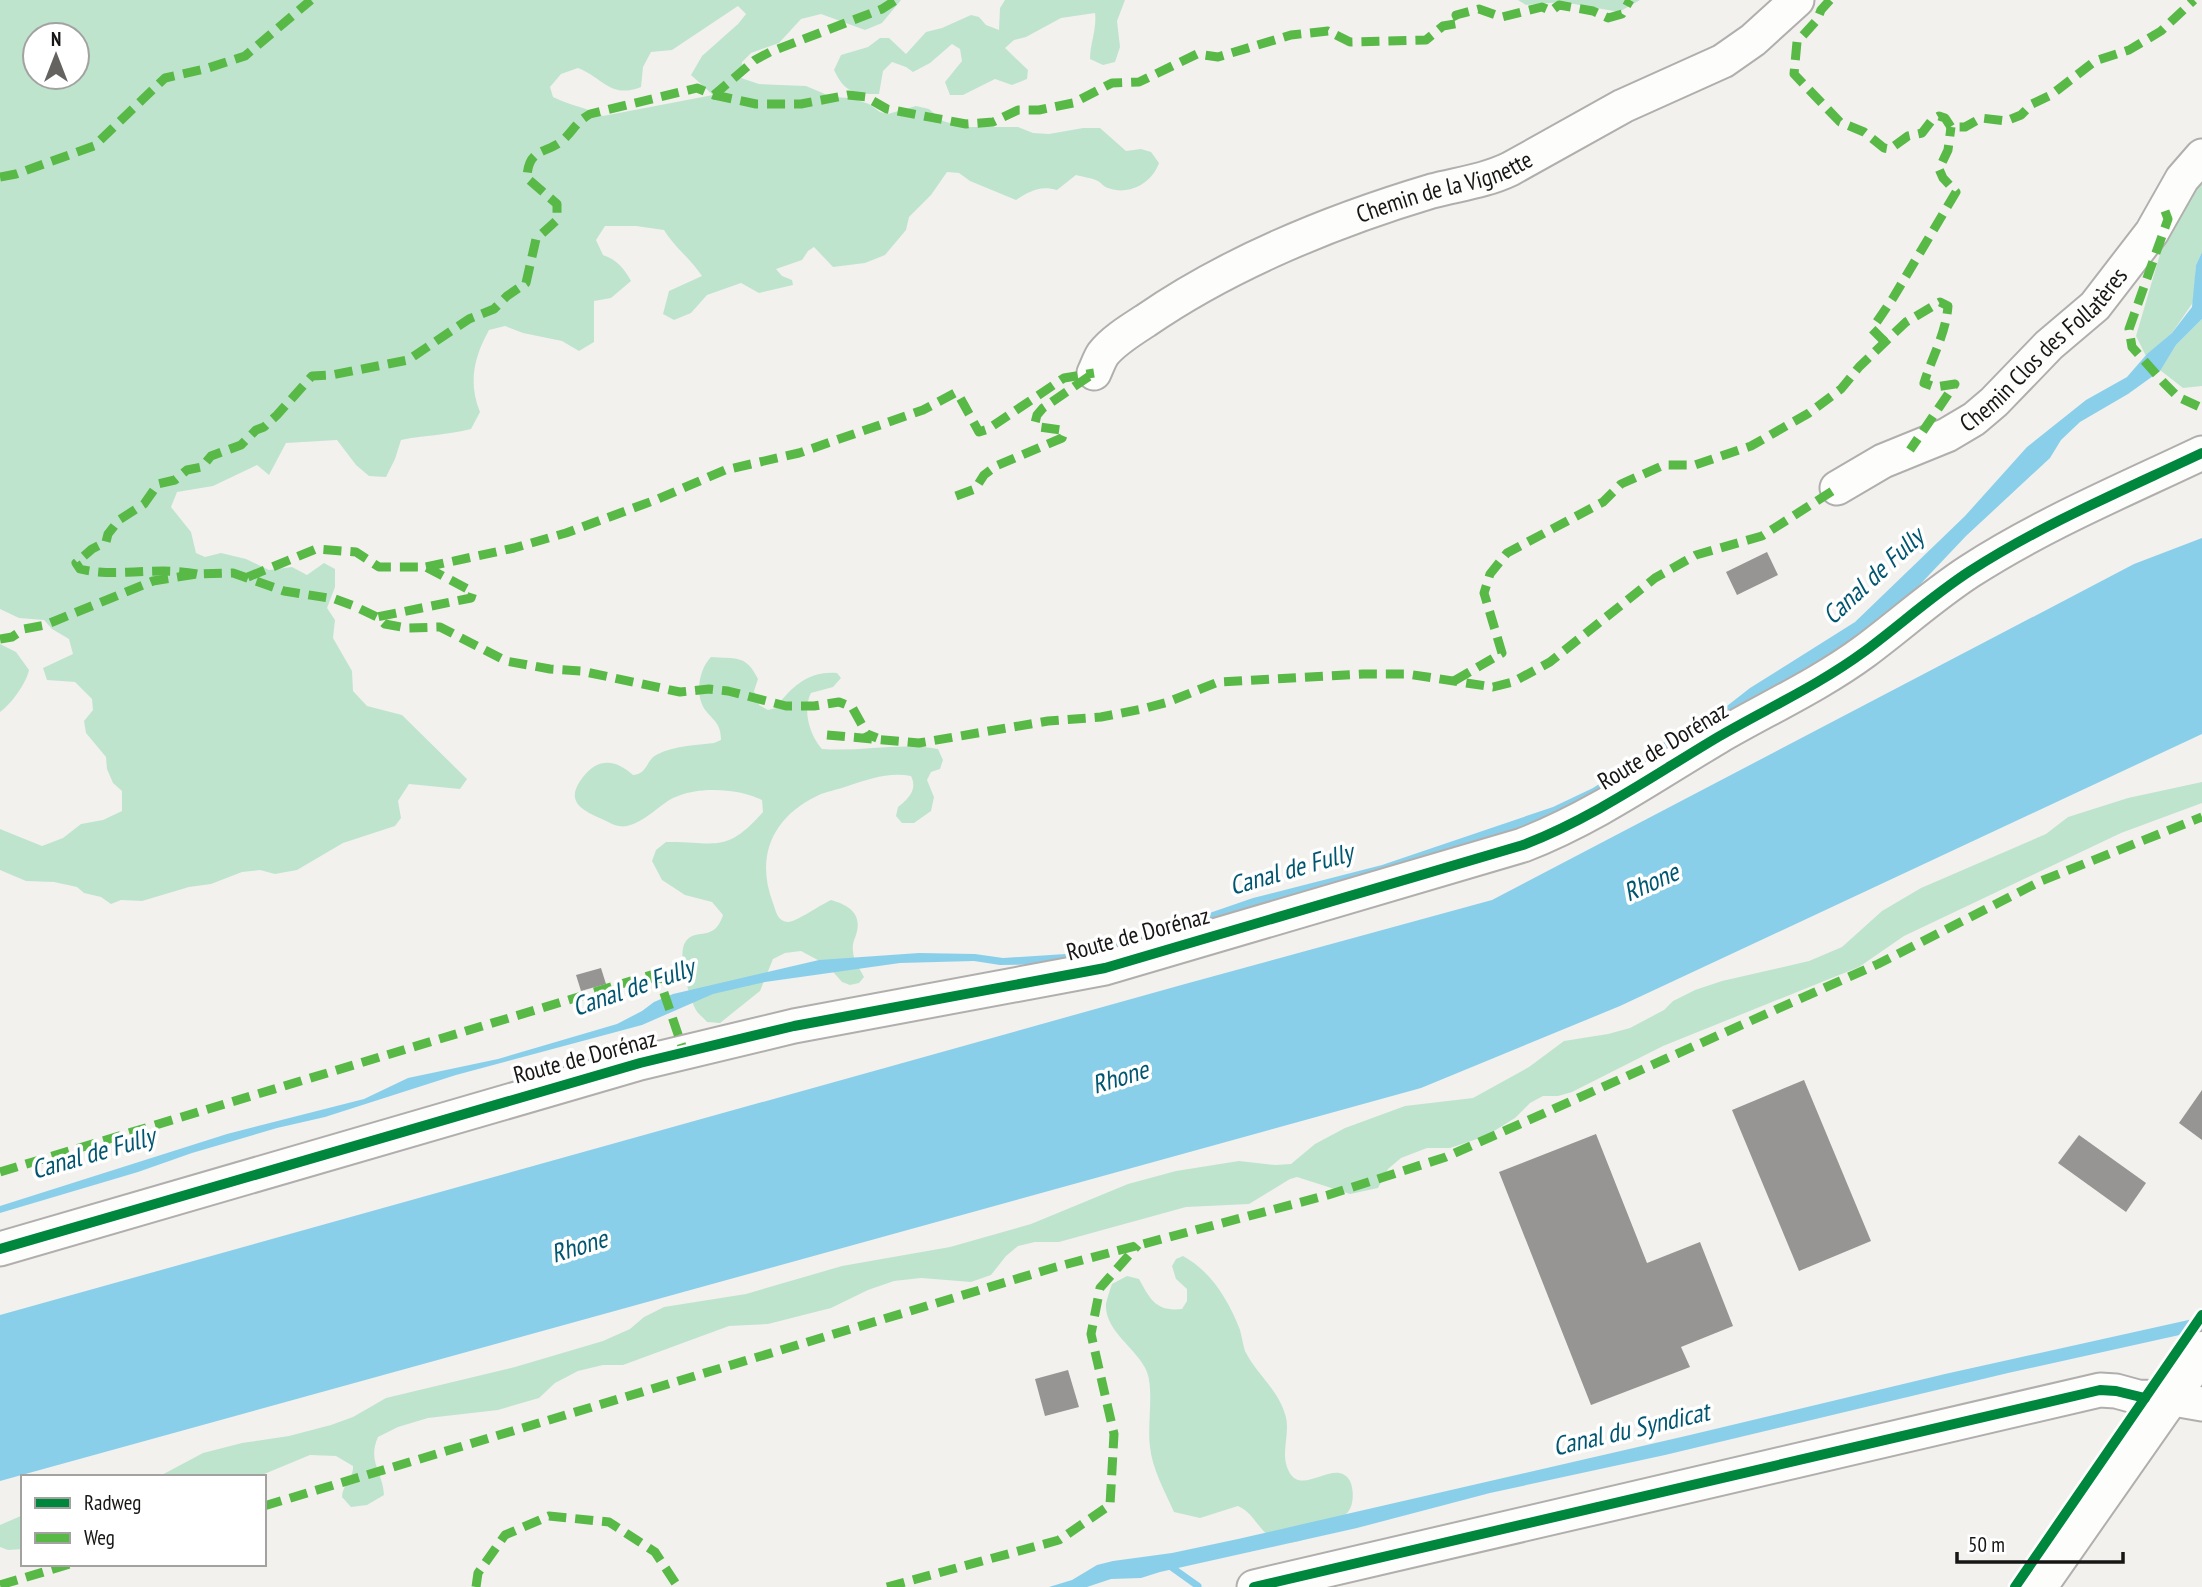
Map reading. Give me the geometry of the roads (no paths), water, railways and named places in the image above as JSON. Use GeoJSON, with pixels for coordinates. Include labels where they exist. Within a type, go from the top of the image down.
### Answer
{"type":"FeatureCollection","features":[{"type":"Feature","properties":{"kind":"main road"},"geometry":{"type":"LineString","coordinates":[[2037,1587],[2190,1382]]}},
{"type":"Feature","properties":{"kind":"street","name":"Chemin de la Vignette"},"geometry":{"type":"LineString","coordinates":[[1094,373],[1104,353],[1125,335],[1170,303],[1210,281],[1312,234],[1434,191],[1493,177],[1510,169],[1623,106],[1723,61],[1753,40],[1797,0]]}},
{"type":"Feature","properties":{"kind":"street","name":"Chemin Clos des Follatères"},"geometry":{"type":"LineString","coordinates":[[1837,488],[1883,461],[1947,435],[1974,419],[1994,402],[2049,345],[2095,306],[2152,233],[2188,171],[2202,156]]}},
{"type":"Feature","properties":{"kind":"street","name":"Route de Dorénaz"},"geometry":{"type":"LineString","coordinates":[[0,1249],[640,1063],[794,1026],[1105,968],[1523,845],[1585,818],[1718,737],[1843,666],[1942,589],[2008,548],[2095,502],[2202,453]]}},
{"type":"Feature","properties":{"kind":"street"},"geometry":{"type":"LineString","coordinates":[[1254,1587],[2100,1390],[2138,1397],[2190,1382]]}},
{"type":"Feature","properties":{"kind":"water","name":"Canal de Fully"},"geometry":{"type":"Polygon","coordinates":[[[2202,252],[2202,319],[2176,345],[2160,371],[2128,394],[2080,422],[2061,440],[2050,458],[1966,536],[1875,632],[1566,818],[1063,964],[1000,965],[974,961],[900,963],[765,982],[713,994],[642,1025],[456,1075],[325,1117],[192,1153],[0,1213],[0,1206],[227,1134],[364,1099],[408,1078],[498,1059],[617,1024],[673,994],[819,960],[919,953],[975,954],[1003,958],[1081,953],[1143,936],[1253,898],[1382,865],[1553,807],[1593,788],[1657,746],[1718,713],[1750,688],[1855,622],[1965,516],[2027,447],[2086,400],[2127,377],[2147,354],[2172,333],[2192,307],[2196,265],[2202,252]]]}},
{"type":"Feature","properties":{"kind":"water","name":"Rhone"},"geometry":{"type":"Polygon","coordinates":[[[2202,538],[2202,734],[1620,1006],[1421,1088],[0,1481],[0,1315],[1492,900],[2134,564],[2202,538]]]}},
{"type":"Feature","properties":{"kind":"water","name":"Canal du Syndicat"},"geometry":{"type":"Polygon","coordinates":[[[2202,1317],[2202,1330],[1490,1493],[1357,1528],[1141,1578],[1111,1579],[1087,1587],[1049,1587],[1072,1580],[1097,1565],[1113,1561],[1172,1553],[1238,1539],[1945,1374],[2202,1317]]]}},
{"type":"Feature","properties":{"kind":"waterway"},"geometry":{"type":"LineString","coordinates":[[1167,1564],[1198,1586]]}}]}
